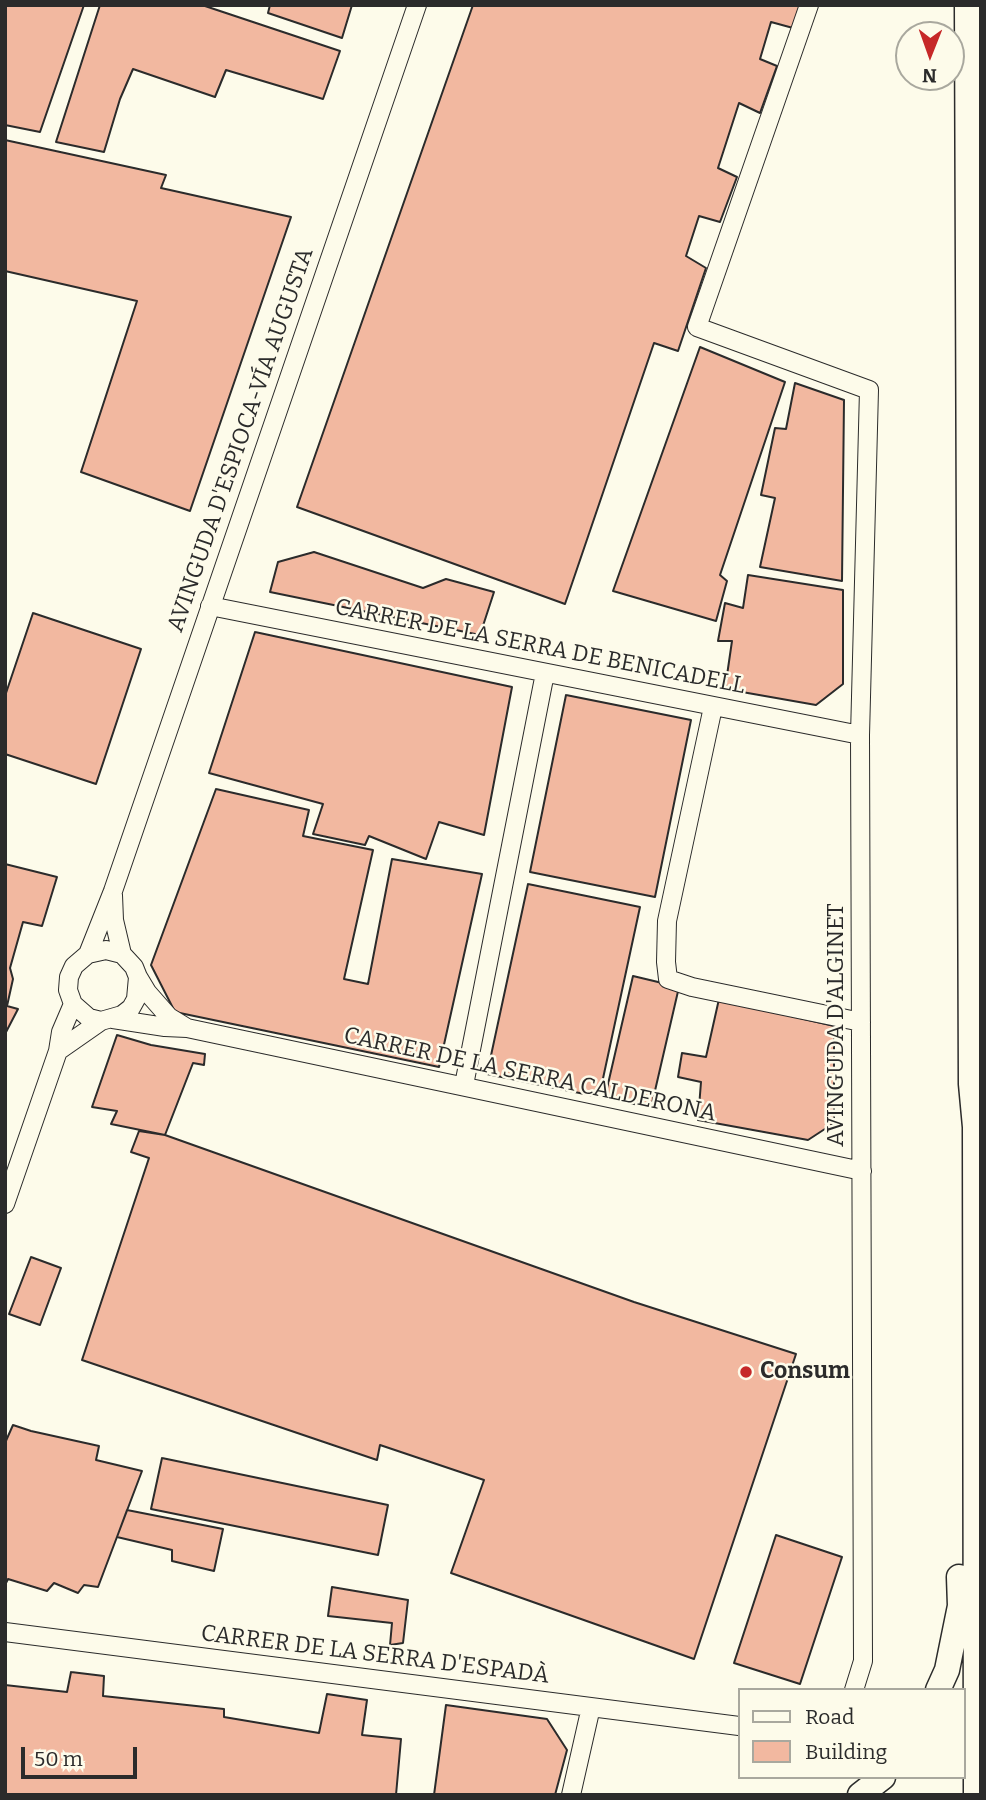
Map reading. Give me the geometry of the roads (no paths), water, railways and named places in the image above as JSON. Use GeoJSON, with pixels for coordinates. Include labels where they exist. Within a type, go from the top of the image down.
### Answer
{"type":"FeatureCollection","features":[{"type":"Feature","properties":{"kind":"highway"},"geometry":{"type":"LineString","coordinates":[[967,5],[971,1084],[975,1140],[976,1795]]}},
{"type":"Feature","properties":{"kind":"highway"},"geometry":{"type":"LineString","coordinates":[[939,1688],[947,1670],[960,1606],[958,1127],[971,1084]]}},
{"type":"Feature","properties":{"kind":"highway"},"geometry":{"type":"LineString","coordinates":[[860,1795],[880,1779]]}},
{"type":"Feature","properties":{"kind":"street","name":"AVINGUDA D'ESPIOCA-VÍA AUGUSTA"},"geometry":{"type":"LineString","coordinates":[[88,954],[113,891],[416,5]]}},
{"type":"Feature","properties":{"kind":"street","name":"AVINGUDA D'ALGINET"},"geometry":{"type":"LineString","coordinates":[[808,5],[697,327],[869,390],[860,735],[863,1661],[855,1688]]}},
{"type":"Feature","properties":{"kind":"street","name":"CARRER DE LA SERRA DE BENICADELL"},"geometry":{"type":"LineString","coordinates":[[210,606],[860,735]]}},
{"type":"Feature","properties":{"kind":"street"},"geometry":{"type":"LineString","coordinates":[[464,1086],[545,673]]}},
{"type":"Feature","properties":{"kind":"street"},"geometry":{"type":"LineString","coordinates":[[713,706],[667,921],[668,979],[692,987],[861,1022]]}},
{"type":"Feature","properties":{"kind":"street"},"geometry":{"type":"LineString","coordinates":[[58,1051],[107,1020],[122,1016],[131,1009],[139,988],[134,967],[122,954],[114,920],[113,891]]}},
{"type":"Feature","properties":{"kind":"street"},"geometry":{"type":"LineString","coordinates":[[107,1020],[89,1018],[73,1004],[68,989],[69,977],[74,966],[88,954],[106,950],[122,954]]}},
{"type":"Feature","properties":{"kind":"street","name":"CARRER DE LA SERRA CALDERONA"},"geometry":{"type":"LineString","coordinates":[[138,977],[169,1017],[187,1028]]}},
{"type":"Feature","properties":{"kind":"street"},"geometry":{"type":"LineString","coordinates":[[5,1204],[58,1051],[61,1032],[73,1004]]}},
{"type":"Feature","properties":{"kind":"street","name":"CARRER DE LA SERRA CALDERONA"},"geometry":{"type":"LineString","coordinates":[[107,1020],[187,1028],[862,1171]]}},
{"type":"Feature","properties":{"kind":"street","name":"CARRER DE LA SERRA D'ESPADÀ"},"geometry":{"type":"LineString","coordinates":[[5,1632],[738,1727]]}},
{"type":"Feature","properties":{"kind":"street"},"geometry":{"type":"LineString","coordinates":[[571,1795],[591,1707]]}},
{"type":"Feature","properties":{"kind":"place","name":"Consum"},"geometry":{"type":"Point","coordinates":[746,1372]}}]}
